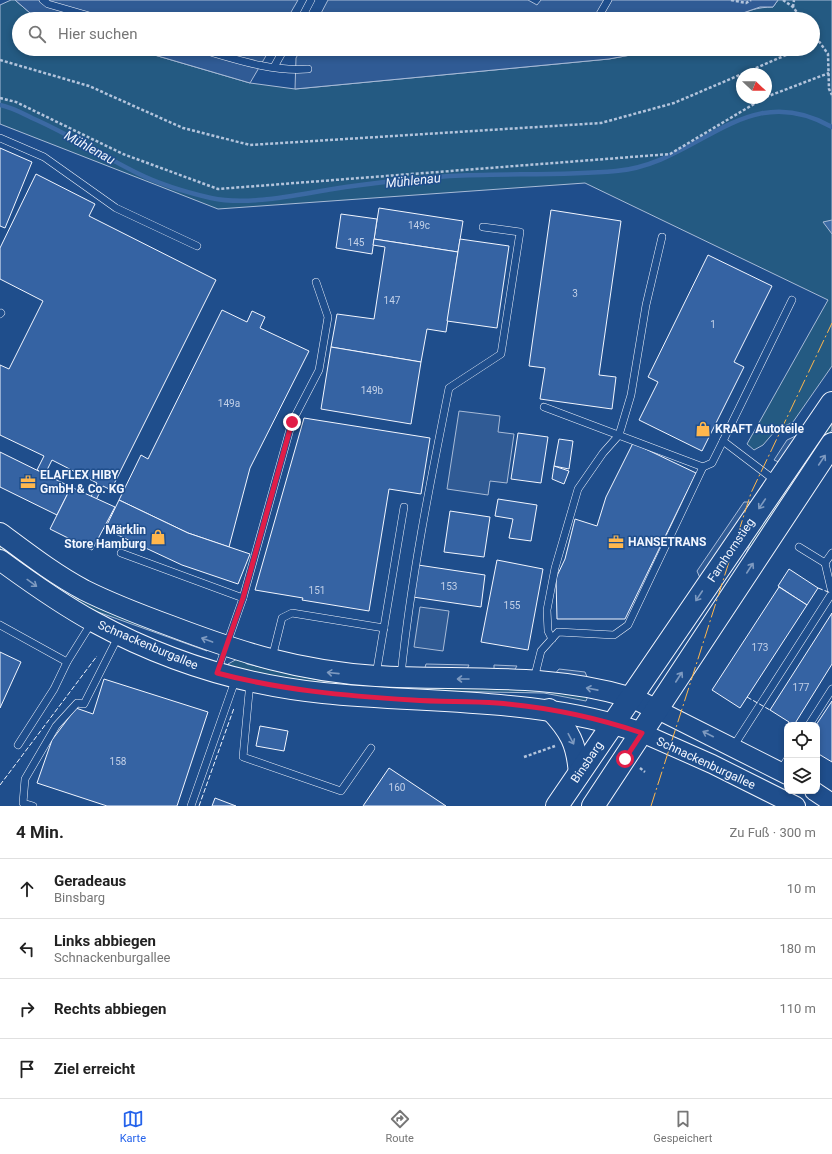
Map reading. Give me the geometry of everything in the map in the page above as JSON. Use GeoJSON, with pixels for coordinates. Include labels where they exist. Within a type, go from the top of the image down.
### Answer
{"type":"FeatureCollection","features":[{"type":"Feature","properties":{"kind":"main road","name":"Farnhornstieg"},"geometry":{"type":"LineString","coordinates":[[630,698],[832,402]]}},
{"type":"Feature","properties":{"kind":"main road"},"geometry":{"type":"LineString","coordinates":[[593,806],[658,710],[832,444]]}},
{"type":"Feature","properties":{"kind":"main road","name":"Schnackenburgallee"},"geometry":{"type":"LineString","coordinates":[[0,533],[56,573],[83,589],[128,610],[227,647],[272,661],[329,672],[376,676],[534,681],[570,684],[630,698],[658,710]]}},
{"type":"Feature","properties":{"kind":"main road","name":"Schnackenburgallee"},"geometry":{"type":"LineString","coordinates":[[0,560],[43,591],[92,622],[178,660],[234,678],[335,694],[413,700],[498,703],[549,709],[613,723],[642,733]]}},
{"type":"Feature","properties":{"kind":"main road","name":"Binsbarg"},"geometry":{"type":"LineString","coordinates":[[558,806],[630,698]]}},
{"type":"Feature","properties":{"kind":"main road"},"geometry":{"type":"LineString","coordinates":[[549,709],[561,722],[572,739],[576,748],[579,775]]}},
{"type":"Feature","properties":{"kind":"street","name":"Schnackenburgallee"},"geometry":{"type":"LineString","coordinates":[[658,710],[784,769]]}},
{"type":"Feature","properties":{"kind":"street","name":"Schnackenburgallee"},"geometry":{"type":"LineString","coordinates":[[642,733],[712,764],[796,806]]}},
{"type":"Feature","properties":{"kind":"lane"},"geometry":{"type":"LineString","coordinates":[[42,0],[48,4],[76,12]]}},
{"type":"Feature","properties":{"kind":"lane"},"geometry":{"type":"LineString","coordinates":[[305,12],[311,0]]}},
{"type":"Feature","properties":{"kind":"lane"},"geometry":{"type":"LineString","coordinates":[[601,12],[608,0]]}},
{"type":"Feature","properties":{"kind":"lane"},"geometry":{"type":"LineString","coordinates":[[224,56],[245,62],[274,67],[296,70],[308,69]]}},
{"type":"Feature","properties":{"kind":"lane"},"geometry":{"type":"LineString","coordinates":[[274,67],[280,56]]}},
{"type":"Feature","properties":{"kind":"lane"},"geometry":{"type":"LineString","coordinates":[[0,138],[44,157],[116,208],[197,246]]}},
{"type":"Feature","properties":{"kind":"lane"},"geometry":{"type":"LineString","coordinates":[[400,677],[406,625],[424,510],[449,388],[501,354],[520,232],[484,227]]}},
{"type":"Feature","properties":{"kind":"lane"},"geometry":{"type":"LineString","coordinates":[[552,639],[548,631],[547,610],[555,568],[578,489],[589,472],[619,435],[631,395],[646,305],[662,237]]}},
{"type":"Feature","properties":{"kind":"lane"},"geometry":{"type":"LineString","coordinates":[[316,282],[328,317],[319,370],[292,422],[243,598],[227,647],[234,678],[243,757],[341,791],[371,748]]}},
{"type":"Feature","properties":{"kind":"lane"},"geometry":{"type":"LineString","coordinates":[[544,407],[703,467],[712,464],[792,300]]}},
{"type":"Feature","properties":{"kind":"lane"},"geometry":{"type":"LineString","coordinates":[[723,441],[777,482]]}},
{"type":"Feature","properties":{"kind":"lane"},"geometry":{"type":"LineString","coordinates":[[534,681],[541,651],[558,632],[614,635],[628,625],[703,467]]}},
{"type":"Feature","properties":{"kind":"lane"},"geometry":{"type":"LineString","coordinates":[[376,676],[404,507]]}},
{"type":"Feature","properties":{"kind":"lane"},"geometry":{"type":"LineString","coordinates":[[733,746],[832,593],[825,564],[798,546]]}},
{"type":"Feature","properties":{"kind":"lane"},"geometry":{"type":"LineString","coordinates":[[121,553],[243,598]]}},
{"type":"Feature","properties":{"kind":"lane"},"geometry":{"type":"LineString","coordinates":[[825,564],[832,553]]}},
{"type":"Feature","properties":{"kind":"lane"},"geometry":{"type":"LineString","coordinates":[[272,661],[282,618],[292,613],[384,628]]}},
{"type":"Feature","properties":{"kind":"lane"},"geometry":{"type":"LineString","coordinates":[[18,745],[54,689],[66,662],[92,622]]}},
{"type":"Feature","properties":{"kind":"lane"},"geometry":{"type":"LineString","coordinates":[[0,625],[66,662]]}},
{"type":"Feature","properties":{"kind":"lane"},"geometry":{"type":"LineString","coordinates":[[33,806],[23,802],[25,779],[56,726],[78,703],[84,704],[119,635]]}},
{"type":"Feature","properties":{"kind":"lane"},"geometry":{"type":"LineString","coordinates":[[191,806],[234,678]]}},
{"type":"Feature","properties":{"kind":"lane"},"geometry":{"type":"LineString","coordinates":[[811,722],[832,689]]}},
{"type":"Feature","properties":{"kind":"path"},"geometry":{"type":"LineString","coordinates":[[731,0],[746,3],[751,0]]}},
{"type":"Feature","properties":{"kind":"path"},"geometry":{"type":"LineString","coordinates":[[783,0],[793,7],[797,12]]}},
{"type":"Feature","properties":{"kind":"path"},"geometry":{"type":"LineString","coordinates":[[793,7],[794,0]]}},
{"type":"Feature","properties":{"kind":"path"},"geometry":{"type":"LineString","coordinates":[[820,41],[828,54],[829,89],[832,95]]}},
{"type":"Feature","properties":{"kind":"path"},"geometry":{"type":"LineString","coordinates":[[756,68],[784,56]]}},
{"type":"Feature","properties":{"kind":"path"},"geometry":{"type":"LineString","coordinates":[[0,60],[89,86],[184,128],[250,146],[601,123],[674,103],[736,77]]}},
{"type":"Feature","properties":{"kind":"path"},"geometry":{"type":"LineString","coordinates":[[772,95],[829,73]]}},
{"type":"Feature","properties":{"kind":"path"},"geometry":{"type":"LineString","coordinates":[[0,98],[16,102],[124,154],[218,189],[670,154],[755,104]]}},
{"type":"Feature","properties":{"kind":"path"},"geometry":{"type":"LineString","coordinates":[[524,757],[548,748]]}},
{"type":"Feature","properties":{"kind":"shaded area"},"geometry":{"type":"Polygon","coordinates":[[[11,0],[15,0],[29,12],[12,12],[12,56],[158,56],[250,83],[295,89],[609,59],[625,56],[820,56],[820,12],[746,12],[773,7],[778,0],[832,0],[832,366],[793,422],[775,431],[763,445],[754,450],[747,444],[828,300],[585,183],[218,209],[0,124],[0,5],[11,0]]]}},
{"type":"Feature","properties":{"kind":"shaded area"},"geometry":{"type":"Polygon","coordinates":[[[15,0],[298,0],[291,12],[29,12],[15,0]]]}},
{"type":"Feature","properties":{"kind":"shaded area"},"geometry":{"type":"Polygon","coordinates":[[[328,0],[528,0],[537,5],[541,0],[778,0],[773,7],[760,7],[746,12],[322,12],[328,0]]]}},
{"type":"Feature","properties":{"kind":"shaded area"},"geometry":{"type":"Polygon","coordinates":[[[158,56],[266,56],[250,83],[158,56]]]}},
{"type":"Feature","properties":{"kind":"shaded area"},"geometry":{"type":"Polygon","coordinates":[[[297,56],[625,56],[609,59],[295,89],[297,56]]]}},
{"type":"Feature","properties":{"kind":"shaded area"},"geometry":{"type":"Polygon","coordinates":[[[832,220],[832,234],[823,222],[832,220]]]}},
{"type":"Feature","properties":{"kind":"shaded area"},"geometry":{"type":"Polygon","coordinates":[[[459,411],[500,416],[498,432],[514,434],[507,483],[490,481],[488,495],[447,489],[459,411]]]}},
{"type":"Feature","properties":{"kind":"shaded area"},"geometry":{"type":"Polygon","coordinates":[[[832,419],[832,430],[745,557],[753,535],[832,419]]]}},
{"type":"Feature","properties":{"kind":"shaded area"},"geometry":{"type":"Polygon","coordinates":[[[802,433],[781,463],[774,460],[787,440],[802,433]]]}},
{"type":"Feature","properties":{"kind":"shaded area"},"geometry":{"type":"Polygon","coordinates":[[[744,502],[753,502],[700,578],[697,571],[744,502]]]}},
{"type":"Feature","properties":{"kind":"shaded area"},"geometry":{"type":"Polygon","coordinates":[[[0,544],[205,647],[207,651],[98,612],[77,602],[0,550],[0,544]]]}},
{"type":"Feature","properties":{"kind":"shaded area"},"geometry":{"type":"Polygon","coordinates":[[[420,607],[449,611],[443,651],[414,647],[420,607]]]}},
{"type":"Feature","properties":{"kind":"shaded area"},"geometry":{"type":"Polygon","coordinates":[[[239,658],[247,664],[323,681],[426,687],[532,688],[588,696],[586,701],[544,693],[376,690],[288,681],[232,667],[228,664],[239,658]]]}},
{"type":"Feature","properties":{"kind":"shaded area"},"geometry":{"type":"Polygon","coordinates":[[[426,664],[469,665],[466,671],[424,671],[426,664]]]}},
{"type":"Feature","properties":{"kind":"shaded area"},"geometry":{"type":"Polygon","coordinates":[[[494,665],[517,666],[513,672],[494,672],[494,665]]]}},
{"type":"Feature","properties":{"kind":"shaded area"},"geometry":{"type":"Polygon","coordinates":[[[559,669],[585,672],[588,679],[554,675],[559,669]]]}},
{"type":"Feature","properties":{"kind":"building"},"geometry":{"type":"Polygon","coordinates":[[[0,148],[32,162],[5,228],[0,226],[0,148]]]}},
{"type":"Feature","properties":{"kind":"building"},"geometry":{"type":"Polygon","coordinates":[[[36,174],[95,204],[89,216],[216,280],[111,490],[103,486],[96,500],[91,497],[97,483],[52,460],[45,474],[37,470],[44,456],[0,435],[0,365],[9,369],[43,301],[0,279],[0,248],[36,174]]]}},
{"type":"Feature","properties":{"kind":"building"},"geometry":{"type":"Polygon","coordinates":[[[379,208],[463,221],[458,252],[374,239],[379,208]]]}},
{"type":"Feature","properties":{"kind":"building"},"geometry":{"type":"Polygon","coordinates":[[[551,210],[621,221],[599,375],[616,377],[612,409],[540,399],[545,368],[529,366],[551,210]]]}},
{"type":"Feature","properties":{"kind":"building"},"geometry":{"type":"Polygon","coordinates":[[[341,214],[377,219],[372,254],[336,248],[341,214]]]}},
{"type":"Feature","properties":{"kind":"building"},"geometry":{"type":"Polygon","coordinates":[[[374,239],[458,252],[446,332],[427,329],[421,362],[331,347],[337,314],[374,319],[385,247],[373,245],[374,239]]]}},
{"type":"Feature","properties":{"kind":"building"},"geometry":{"type":"Polygon","coordinates":[[[460,239],[509,246],[497,328],[447,321],[460,239]]]}},
{"type":"Feature","properties":{"kind":"building"},"geometry":{"type":"Polygon","coordinates":[[[708,255],[772,286],[734,362],[744,367],[702,451],[639,420],[658,382],[648,377],[708,255]]]}},
{"type":"Feature","properties":{"kind":"building"},"geometry":{"type":"Polygon","coordinates":[[[222,310],[247,322],[252,311],[265,317],[260,328],[309,351],[250,468],[229,547],[188,533],[119,500],[141,455],[148,459],[222,310]]]}},
{"type":"Feature","properties":{"kind":"building"},"geometry":{"type":"Polygon","coordinates":[[[331,347],[421,362],[411,424],[321,409],[331,347]]]}},
{"type":"Feature","properties":{"kind":"building"},"geometry":{"type":"Polygon","coordinates":[[[304,418],[430,438],[421,494],[389,489],[369,611],[302,600],[303,598],[255,590],[304,418]]]}},
{"type":"Feature","properties":{"kind":"building"},"geometry":{"type":"Polygon","coordinates":[[[518,433],[548,437],[541,483],[511,479],[518,433]]]}},
{"type":"Feature","properties":{"kind":"building"},"geometry":{"type":"Polygon","coordinates":[[[559,439],[573,441],[569,469],[554,466],[559,439]]]}},
{"type":"Feature","properties":{"kind":"building","name":"HANSETRANS"},"geometry":{"type":"Polygon","coordinates":[[[633,443],[696,473],[625,619],[557,619],[556,578],[565,559],[575,519],[597,526],[606,497],[633,443]]]}},
{"type":"Feature","properties":{"kind":"building"},"geometry":{"type":"Polygon","coordinates":[[[0,452],[71,487],[57,515],[0,487],[0,452]]]}},
{"type":"Feature","properties":{"kind":"building"},"geometry":{"type":"Polygon","coordinates":[[[554,466],[569,471],[564,484],[552,479],[554,466]]]}},
{"type":"Feature","properties":{"kind":"building"},"geometry":{"type":"Polygon","coordinates":[[[71,487],[115,507],[92,550],[50,529],[71,487]]]}},
{"type":"Feature","properties":{"kind":"building"},"geometry":{"type":"Polygon","coordinates":[[[498,499],[537,505],[531,541],[509,538],[513,519],[495,516],[498,499]]]}},
{"type":"Feature","properties":{"kind":"building"},"geometry":{"type":"Polygon","coordinates":[[[119,500],[188,533],[250,554],[238,584],[182,565],[105,529],[119,500]]]}},
{"type":"Feature","properties":{"kind":"building"},"geometry":{"type":"Polygon","coordinates":[[[450,511],[490,517],[484,557],[444,552],[450,511]]]}},
{"type":"Feature","properties":{"kind":"building"},"geometry":{"type":"Polygon","coordinates":[[[497,560],[543,569],[528,650],[481,642],[497,560]]]}},
{"type":"Feature","properties":{"kind":"building"},"geometry":{"type":"Polygon","coordinates":[[[418,565],[485,575],[481,607],[413,597],[418,565]]]}},
{"type":"Feature","properties":{"kind":"building"},"geometry":{"type":"Polygon","coordinates":[[[789,569],[818,588],[807,605],[778,586],[789,569]]]}},
{"type":"Feature","properties":{"kind":"building"},"geometry":{"type":"Polygon","coordinates":[[[779,587],[807,605],[740,708],[712,690],[779,587]]]}},
{"type":"Feature","properties":{"kind":"building"},"geometry":{"type":"Polygon","coordinates":[[[832,613],[832,664],[796,722],[789,722],[770,710],[832,613]]]}},
{"type":"Feature","properties":{"kind":"building"},"geometry":{"type":"Polygon","coordinates":[[[0,652],[21,662],[0,708],[0,652]]]}},
{"type":"Feature","properties":{"kind":"building"},"geometry":{"type":"Polygon","coordinates":[[[104,679],[208,712],[177,806],[107,806],[37,783],[52,740],[76,708],[93,714],[104,679]]]}},
{"type":"Feature","properties":{"kind":"building"},"geometry":{"type":"Polygon","coordinates":[[[832,701],[832,762],[820,755],[820,722],[818,722],[832,701]]]}},
{"type":"Feature","properties":{"kind":"building"},"geometry":{"type":"Polygon","coordinates":[[[260,726],[288,731],[284,751],[256,746],[260,726]]]}},
{"type":"Feature","properties":{"kind":"building"},"geometry":{"type":"Polygon","coordinates":[[[389,768],[446,806],[363,806],[389,768]]]}},
{"type":"Feature","properties":{"kind":"building"},"geometry":{"type":"Polygon","coordinates":[[[215,798],[236,806],[212,806],[215,798]]]}},
{"type":"Feature","properties":{"kind":"waterway","name":"Mühlenau"},"geometry":{"type":"LineString","coordinates":[[0,105],[16,110],[46,124],[137,173],[164,185],[211,198],[240,201],[272,199],[362,185],[450,176],[616,171],[646,165],[673,154],[722,128],[747,117],[773,112],[801,114],[832,127]]}},
{"type":"Feature","properties":{"kind":"fence"},"geometry":{"type":"LineString","coordinates":[[818,588],[831,593]]}},
{"type":"Feature","properties":{"kind":"fence"},"geometry":{"type":"LineString","coordinates":[[0,785],[97,656]]}},
{"type":"Feature","properties":{"kind":"fence"},"geometry":{"type":"LineString","coordinates":[[747,697],[770,710]]}},
{"type":"Feature","properties":{"kind":"fence"},"geometry":{"type":"LineString","coordinates":[[199,806],[234,708]]}},
{"type":"Feature","properties":{"kind":"power"},"geometry":{"type":"LineString","coordinates":[[651,806],[751,493],[832,323]]}},
{"type":"Feature","properties":{"kind":"place","name":"KRAFT Autoteile"},"geometry":{"type":"Point","coordinates":[703,429]}},
{"type":"Feature","properties":{"kind":"place","name":"ELAFLEX HIBY GmbH & Co. KG"},"geometry":{"type":"Point","coordinates":[28,482]}},
{"type":"Feature","properties":{"kind":"place","name":"Märklin Store Hamburg"},"geometry":{"type":"Point","coordinates":[158,537]}},
{"type":"Feature","properties":{"kind":"place","name":"HANSETRANS"},"geometry":{"type":"Point","coordinates":[616,542]}},
{"type":"Feature","properties":{"kind":"route"},"geometry":{"type":"LineString","coordinates":[[292,422],[243,598],[217,673],[250,682],[300,691],[413,700],[498,703],[549,709],[580,715],[613,723],[642,733],[625,759]]}}]}
